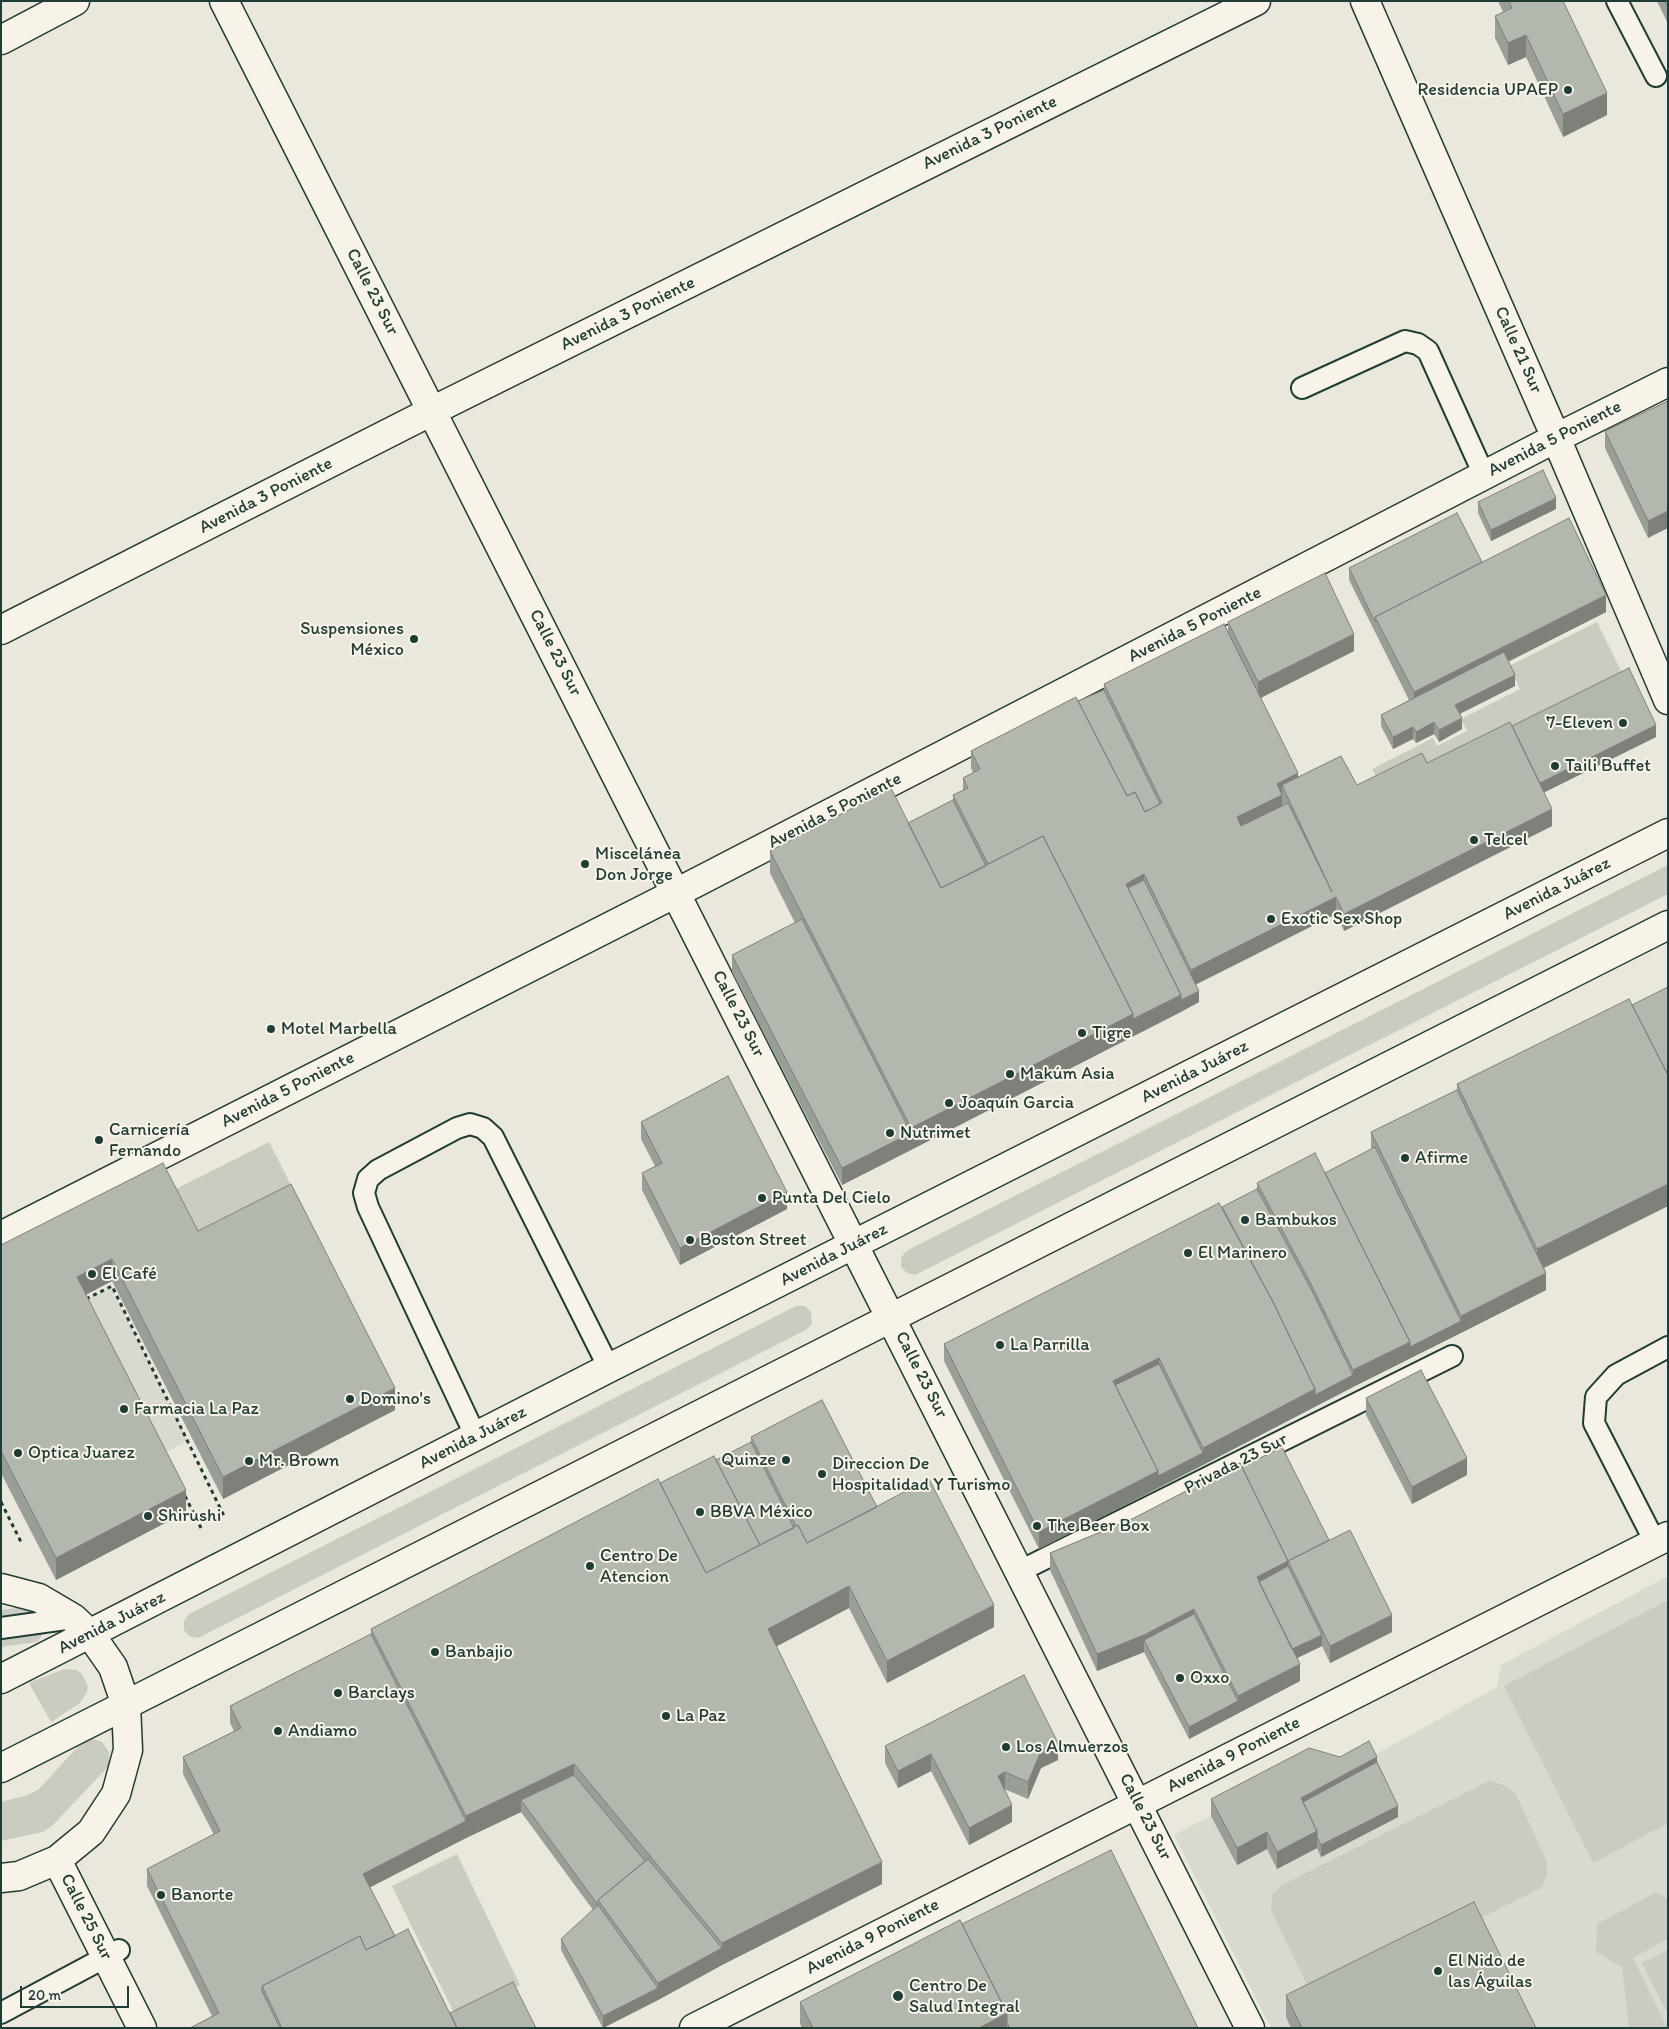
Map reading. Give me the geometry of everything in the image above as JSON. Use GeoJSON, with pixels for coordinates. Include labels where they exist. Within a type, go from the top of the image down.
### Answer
{"type":"FeatureCollection","features":[{"type":"Feature","properties":{"kind":"main road"},"geometry":{"type":"LineString","coordinates":[[1,40],[75,1]]}},
{"type":"Feature","properties":{"kind":"main road","name":"Calle 23 Sur"},"geometry":{"type":"LineString","coordinates":[[224,1],[1138,1803],[1250,2028]]}},
{"type":"Feature","properties":{"kind":"main road","name":"Avenida 3 Poniente"},"geometry":{"type":"LineString","coordinates":[[1,630],[432,411],[1256,1]]}},
{"type":"Feature","properties":{"kind":"main road","name":"Calle 21 Sur"},"geometry":{"type":"LineString","coordinates":[[1365,1],[1668,700]]}},
{"type":"Feature","properties":{"kind":"main road","name":"Avenida 5 Poniente"},"geometry":{"type":"LineString","coordinates":[[1,1236],[676,893],[1484,475],[1668,382]]}},
{"type":"Feature","properties":{"kind":"main road","name":"Avenida Juárez"},"geometry":{"type":"LineString","coordinates":[[1,1679],[82,1626],[476,1436],[1668,833]]}},
{"type":"Feature","properties":{"kind":"main road"},"geometry":{"type":"LineString","coordinates":[[1,1768],[1668,925]]}},
{"type":"Feature","properties":{"kind":"main road","name":"Avenida 9 Poniente"},"geometry":{"type":"LineString","coordinates":[[694,2028],[1661,1539]]}},
{"type":"Feature","properties":{"kind":"main road"},"geometry":{"type":"LineString","coordinates":[[1,1588],[39,1598],[82,1626],[113,1667],[126,1705],[128,1750],[116,1794],[91,1832],[57,1860],[19,1876],[1,1878]]}},
{"type":"Feature","properties":{"kind":"main road","name":"Calle 25 Sur"},"geometry":{"type":"LineString","coordinates":[[57,1860],[112,1953],[142,2028]]}},
{"type":"Feature","properties":{"kind":"lane"},"geometry":{"type":"LineString","coordinates":[[1617,1],[1656,76]]}},
{"type":"Feature","properties":{"kind":"lane"},"geometry":{"type":"LineString","coordinates":[[1302,388],[1404,341],[1418,344],[1428,351],[1484,475]]}},
{"type":"Feature","properties":{"kind":"lane"},"geometry":{"type":"LineString","coordinates":[[476,1436],[368,1207],[364,1193],[368,1180],[378,1170],[457,1128],[470,1124],[483,1128],[493,1137],[609,1368]]}},
{"type":"Feature","properties":{"kind":"lane"},"geometry":{"type":"LineString","coordinates":[[1661,1539],[1594,1423],[1596,1397],[1616,1375],[1668,1347]]}},
{"type":"Feature","properties":{"kind":"lane","name":"Privada 23 Sur"},"geometry":{"type":"LineString","coordinates":[[1020,1572],[1452,1356]]}},
{"type":"Feature","properties":{"kind":"lane"},"geometry":{"type":"LineString","coordinates":[[1,1628],[82,1626]]}},
{"type":"Feature","properties":{"kind":"lane"},"geometry":{"type":"LineString","coordinates":[[1,2013],[112,1953]]}},
{"type":"Feature","properties":{"kind":"path"},"geometry":{"type":"LineString","coordinates":[[90,1307],[85,1297],[112,1286],[224,1516]]}},
{"type":"Feature","properties":{"kind":"path"},"geometry":{"type":"LineString","coordinates":[[184,1494],[201,1528]]}},
{"type":"Feature","properties":{"kind":"path"},"geometry":{"type":"LineString","coordinates":[[1,1502],[22,1544]]}},
{"type":"Feature","properties":{"kind":"shaded area"},"geometry":{"type":"Polygon","coordinates":[[[1597,622],[1624,677],[1381,786],[1372,769],[1433,738],[1437,746],[1467,731],[1461,719],[1520,689],[1509,666],[1597,622]]]}},
{"type":"Feature","properties":{"kind":"shaded area"},"geometry":{"type":"Polygon","coordinates":[[[1668,865],[1668,894],[915,1275],[907,1273],[901,1267],[901,1258],[906,1251],[1668,865]]]}},
{"type":"Feature","properties":{"kind":"shaded area"},"geometry":{"type":"Polygon","coordinates":[[[269,1142],[295,1193],[201,1240],[176,1189],[269,1142]]]}},
{"type":"Feature","properties":{"kind":"shaded area"},"geometry":{"type":"Polygon","coordinates":[[[111,1287],[188,1441],[158,1456],[82,1302],[111,1287]]]}},
{"type":"Feature","properties":{"kind":"shaded area"},"geometry":{"type":"Polygon","coordinates":[[[796,1306],[805,1306],[811,1312],[812,1324],[806,1330],[198,1638],[189,1636],[184,1630],[184,1621],[189,1614],[796,1306]]]}},
{"type":"Feature","properties":{"kind":"shaded area"},"geometry":{"type":"Polygon","coordinates":[[[1668,1576],[1668,2028],[1271,2028],[1174,1835],[1309,1765],[1369,1758],[1497,1687],[1501,1665],[1668,1576]]]}},
{"type":"Feature","properties":{"kind":"shaded area"},"geometry":{"type":"Polygon","coordinates":[[[1668,1600],[1668,1823],[1593,1863],[1504,1686],[1668,1600]]]}},
{"type":"Feature","properties":{"kind":"shaded area"},"geometry":{"type":"Polygon","coordinates":[[[24,1607],[37,1610],[45,1625],[44,1632],[37,1642],[1,1647],[1,1610],[24,1607]]]}},
{"type":"Feature","properties":{"kind":"shaded area"},"geometry":{"type":"Polygon","coordinates":[[[64,1669],[77,1670],[82,1674],[88,1686],[87,1692],[80,1703],[51,1722],[29,1683],[64,1669]]]}},
{"type":"Feature","properties":{"kind":"shaded area"},"geometry":{"type":"Polygon","coordinates":[[[90,1738],[102,1742],[109,1752],[109,1765],[105,1770],[53,1825],[43,1832],[1,1841],[1,1802],[28,1795],[39,1789],[84,1740],[90,1738]]]}},
{"type":"Feature","properties":{"kind":"shaded area"},"geometry":{"type":"Polygon","coordinates":[[[1489,1781],[1504,1785],[1515,1792],[1547,1862],[1547,1875],[1541,1888],[1328,1994],[1307,1985],[1271,1910],[1272,1895],[1282,1885],[1489,1781]]]}},
{"type":"Feature","properties":{"kind":"shaded area"},"geometry":{"type":"Polygon","coordinates":[[[457,1854],[520,1985],[456,2017],[392,1886],[457,1854]]]}},
{"type":"Feature","properties":{"kind":"shaded area"},"geometry":{"type":"Polygon","coordinates":[[[1657,1892],[1668,1900],[1668,1939],[1633,1958],[1667,2028],[1629,2028],[1622,1967],[1596,1952],[1597,1924],[1657,1892]]]}},
{"type":"Feature","properties":{"kind":"shaded area"},"geometry":{"type":"Polygon","coordinates":[[[1668,1950],[1668,2014],[1642,1963],[1668,1950]]]}},
{"type":"Feature","properties":{"kind":"building","name":"Residencia UPAEP"},"geometry":{"type":"Polygon","coordinates":[[[1509,1],[1563,1],[1607,93],[1563,114],[1526,35],[1508,43],[1495,16],[1512,8],[1509,1]]]}},
{"type":"Feature","properties":{"kind":"building"},"geometry":{"type":"Polygon","coordinates":[[[1668,401],[1668,511],[1648,521],[1605,431],[1668,401]]]}},
{"type":"Feature","properties":{"kind":"building"},"geometry":{"type":"Polygon","coordinates":[[[1543,470],[1556,498],[1491,530],[1478,502],[1543,470]]]}},
{"type":"Feature","properties":{"kind":"building"},"geometry":{"type":"Polygon","coordinates":[[[1457,513],[1482,562],[1375,617],[1375,622],[1349,568],[1457,513]]]}},
{"type":"Feature","properties":{"kind":"building"},"geometry":{"type":"Polygon","coordinates":[[[1569,518],[1606,595],[1414,692],[1375,617],[1569,518]]]}},
{"type":"Feature","properties":{"kind":"building"},"geometry":{"type":"Polygon","coordinates":[[[1325,573],[1354,634],[1258,682],[1228,622],[1325,573]]]}},
{"type":"Feature","properties":{"kind":"building"},"geometry":{"type":"Polygon","coordinates":[[[1224,624],[1298,773],[1277,784],[1282,795],[1237,817],[1241,826],[1288,803],[1332,892],[1282,785],[1341,756],[1357,785],[1422,753],[1427,763],[1510,722],[1552,809],[1344,914],[1336,897],[1191,970],[1144,874],[1126,884],[1181,995],[1133,1019],[1133,1014],[1043,836],[988,864],[953,795],[968,788],[963,778],[980,769],[971,751],[1076,697],[1127,796],[1135,792],[1145,812],[1162,803],[1104,684],[1224,624]]]}},
{"type":"Feature","properties":{"kind":"building"},"geometry":{"type":"Polygon","coordinates":[[[1504,652],[1515,675],[1455,705],[1462,718],[1439,730],[1434,722],[1416,732],[1413,727],[1393,737],[1381,715],[1504,652]]]}},
{"type":"Feature","properties":{"kind":"building"},"geometry":{"type":"Polygon","coordinates":[[[1629,668],[1656,725],[1540,783],[1512,726],[1629,668]]]}},
{"type":"Feature","properties":{"kind":"building"},"geometry":{"type":"Polygon","coordinates":[[[1104,690],[1160,804],[1145,812],[1135,792],[1127,796],[1078,701],[1104,690]]]}},
{"type":"Feature","properties":{"kind":"building"},"geometry":{"type":"Polygon","coordinates":[[[891,788],[941,888],[1043,836],[1133,1014],[911,1128],[770,851],[891,788]]]}},
{"type":"Feature","properties":{"kind":"building"},"geometry":{"type":"Polygon","coordinates":[[[953,800],[986,866],[941,888],[908,823],[953,800]]]}},
{"type":"Feature","properties":{"kind":"building"},"geometry":{"type":"Polygon","coordinates":[[[1144,880],[1199,991],[1181,1000],[1181,995],[1128,888],[1144,880]]]}},
{"type":"Feature","properties":{"kind":"building"},"geometry":{"type":"Polygon","coordinates":[[[802,919],[911,1133],[842,1168],[732,955],[802,919]]]}},
{"type":"Feature","properties":{"kind":"building"},"geometry":{"type":"Polygon","coordinates":[[[1668,987],[1668,1075],[1632,1005],[1668,987]]]}},
{"type":"Feature","properties":{"kind":"building"},"geometry":{"type":"Polygon","coordinates":[[[1629,999],[1668,1075],[1668,1184],[1537,1249],[1457,1084],[1629,999]]]}},
{"type":"Feature","properties":{"kind":"building"},"geometry":{"type":"Polygon","coordinates":[[[728,1076],[787,1192],[680,1248],[642,1173],[662,1163],[641,1122],[728,1076]]]}},
{"type":"Feature","properties":{"kind":"building"},"geometry":{"type":"Polygon","coordinates":[[[1457,1090],[1546,1273],[1461,1316],[1371,1132],[1457,1090]]]}},
{"type":"Feature","properties":{"kind":"building"},"geometry":{"type":"Polygon","coordinates":[[[1375,1147],[1461,1321],[1410,1347],[1410,1342],[1325,1173],[1375,1147]]]}},
{"type":"Feature","properties":{"kind":"building"},"geometry":{"type":"Polygon","coordinates":[[[1315,1153],[1410,1342],[1353,1370],[1311,1284],[1257,1183],[1315,1153]]]}},
{"type":"Feature","properties":{"kind":"building"},"geometry":{"type":"Polygon","coordinates":[[[163,1163],[198,1231],[291,1184],[395,1388],[223,1477],[112,1259],[77,1277],[186,1490],[56,1558],[1,1451],[1,1245],[163,1163]]]}},
{"type":"Feature","properties":{"kind":"building"},"geometry":{"type":"Polygon","coordinates":[[[1257,1189],[1311,1289],[1353,1375],[1315,1395],[1315,1389],[1273,1302],[1222,1207],[1257,1189]]]}},
{"type":"Feature","properties":{"kind":"building"},"geometry":{"type":"Polygon","coordinates":[[[1219,1203],[1273,1302],[1315,1389],[1203,1448],[1159,1358],[1113,1381],[1158,1471],[1039,1532],[944,1344],[1219,1203]]]}},
{"type":"Feature","properties":{"kind":"building"},"geometry":{"type":"Polygon","coordinates":[[[1159,1364],[1203,1453],[1158,1476],[1158,1471],[1115,1385],[1159,1364]]]}},
{"type":"Feature","properties":{"kind":"building"},"geometry":{"type":"Polygon","coordinates":[[[1421,1370],[1467,1458],[1412,1487],[1366,1398],[1421,1370]]]}},
{"type":"Feature","properties":{"kind":"building"},"geometry":{"type":"Polygon","coordinates":[[[822,1400],[877,1507],[807,1543],[798,1525],[796,1526],[751,1437],[822,1400]]]}},
{"type":"Feature","properties":{"kind":"building"},"geometry":{"type":"Polygon","coordinates":[[[751,1442],[794,1528],[760,1545],[716,1460],[751,1442]]]}},
{"type":"Feature","properties":{"kind":"building"},"geometry":{"type":"Polygon","coordinates":[[[1282,1447],[1329,1540],[1288,1561],[1242,1467],[1282,1447]]]}},
{"type":"Feature","properties":{"kind":"building"},"geometry":{"type":"Polygon","coordinates":[[[714,1456],[760,1545],[706,1573],[660,1483],[714,1456]]]}},
{"type":"Feature","properties":{"kind":"building"},"geometry":{"type":"Polygon","coordinates":[[[1240,1463],[1288,1561],[1257,1577],[1300,1664],[1238,1696],[1194,1609],[1144,1635],[1097,1654],[1050,1553],[1134,1518],[1240,1463]]]}},
{"type":"Feature","properties":{"kind":"building","name":"La Paz"},"geometry":{"type":"Polygon","coordinates":[[[658,1479],[706,1573],[798,1525],[807,1543],[929,1479],[994,1605],[887,1661],[849,1586],[768,1629],[882,1862],[722,1943],[574,1764],[466,1816],[371,1629],[658,1479]]]}},
{"type":"Feature","properties":{"kind":"building"},"geometry":{"type":"Polygon","coordinates":[[[1350,1530],[1392,1615],[1330,1646],[1288,1561],[1350,1530]]]}},
{"type":"Feature","properties":{"kind":"building"},"geometry":{"type":"Polygon","coordinates":[[[1288,1566],[1322,1635],[1292,1649],[1259,1582],[1288,1566]]]}},
{"type":"Feature","properties":{"kind":"building"},"geometry":{"type":"Polygon","coordinates":[[[1194,1614],[1238,1701],[1189,1727],[1144,1640],[1194,1614]]]}},
{"type":"Feature","properties":{"kind":"building"},"geometry":{"type":"Polygon","coordinates":[[[371,1634],[466,1821],[363,1874],[395,1936],[366,1950],[360,1936],[262,1986],[262,1991],[280,2028],[190,2028],[219,2013],[147,1869],[220,1831],[183,1757],[241,1728],[230,1706],[371,1634]]]}},
{"type":"Feature","properties":{"kind":"building"},"geometry":{"type":"Polygon","coordinates":[[[1024,1675],[1058,1743],[1041,1751],[1028,1782],[1005,1772],[998,1776],[1012,1805],[969,1828],[931,1754],[898,1771],[885,1746],[1024,1675]]]}},
{"type":"Feature","properties":{"kind":"building"},"geometry":{"type":"Polygon","coordinates":[[[1369,1741],[1377,1757],[1301,1798],[1317,1831],[1277,1852],[1267,1832],[1237,1848],[1211,1799],[1309,1748],[1340,1757],[1369,1741]]]}},
{"type":"Feature","properties":{"kind":"building"},"geometry":{"type":"Polygon","coordinates":[[[1377,1762],[1398,1806],[1321,1845],[1317,1837],[1317,1831],[1303,1802],[1377,1762]]]}},
{"type":"Feature","properties":{"kind":"building"},"geometry":{"type":"Polygon","coordinates":[[[574,1775],[645,1861],[598,1900],[598,1905],[521,1800],[574,1775]]]}},
{"type":"Feature","properties":{"kind":"building"},"geometry":{"type":"Polygon","coordinates":[[[1111,1850],[1198,2028],[1010,2028],[1007,2022],[1007,2013],[962,1924],[1111,1850]]]}},
{"type":"Feature","properties":{"kind":"building"},"geometry":{"type":"Polygon","coordinates":[[[648,1859],[722,1948],[658,1983],[598,1900],[648,1859]]]}},
{"type":"Feature","properties":{"kind":"building","name":"El Nido de las Águilas"},"geometry":{"type":"Polygon","coordinates":[[[1474,1902],[1536,2028],[1302,2028],[1286,1995],[1474,1902]]]}},
{"type":"Feature","properties":{"kind":"building"},"geometry":{"type":"Polygon","coordinates":[[[598,1905],[658,1988],[603,2016],[561,1939],[598,1905]]]}},
{"type":"Feature","properties":{"kind":"building"},"geometry":{"type":"Polygon","coordinates":[[[960,1920],[1007,2013],[979,2028],[813,2028],[800,2002],[960,1920]]]}},
{"type":"Feature","properties":{"kind":"building"},"geometry":{"type":"Polygon","coordinates":[[[408,1929],[457,2028],[282,2028],[262,1986],[360,1936],[366,1950],[408,1929]]]}},
{"type":"Feature","properties":{"kind":"building"},"geometry":{"type":"Polygon","coordinates":[[[513,1982],[536,2028],[457,2028],[450,2013],[513,1982]]]}},
{"type":"Feature","properties":{"kind":"place","name":"Residencia UPAEP"},"geometry":{"type":"Point","coordinates":[1568,90]}},
{"type":"Feature","properties":{"kind":"place","name":"Suspensiones México"},"geometry":{"type":"Point","coordinates":[414,639]}},
{"type":"Feature","properties":{"kind":"place","name":"7-Eleven"},"geometry":{"type":"Point","coordinates":[1623,723]}},
{"type":"Feature","properties":{"kind":"place","name":"Taili Buffet"},"geometry":{"type":"Point","coordinates":[1555,766]}},
{"type":"Feature","properties":{"kind":"place","name":"Telcel"},"geometry":{"type":"Point","coordinates":[1474,840]}},
{"type":"Feature","properties":{"kind":"place","name":"Miscelánea Don Jorge"},"geometry":{"type":"Point","coordinates":[585,864]}},
{"type":"Feature","properties":{"kind":"place","name":"Exotic Sex Shop"},"geometry":{"type":"Point","coordinates":[1271,919]}},
{"type":"Feature","properties":{"kind":"place","name":"Motel Marbella"},"geometry":{"type":"Point","coordinates":[271,1029]}},
{"type":"Feature","properties":{"kind":"place","name":"Tigre"},"geometry":{"type":"Point","coordinates":[1082,1033]}},
{"type":"Feature","properties":{"kind":"place","name":"Makúm Asia"},"geometry":{"type":"Point","coordinates":[1010,1074]}},
{"type":"Feature","properties":{"kind":"place","name":"Joaquín Garcia"},"geometry":{"type":"Point","coordinates":[949,1103]}},
{"type":"Feature","properties":{"kind":"place","name":"Nutrimet"},"geometry":{"type":"Point","coordinates":[890,1133]}},
{"type":"Feature","properties":{"kind":"place","name":"Carnicería Fernando"},"geometry":{"type":"Point","coordinates":[99,1140]}},
{"type":"Feature","properties":{"kind":"place","name":"Afirme"},"geometry":{"type":"Point","coordinates":[1405,1158]}},
{"type":"Feature","properties":{"kind":"place","name":"Punta Del Cielo"},"geometry":{"type":"Point","coordinates":[762,1198]}},
{"type":"Feature","properties":{"kind":"place","name":"Bambukos"},"geometry":{"type":"Point","coordinates":[1245,1220]}},
{"type":"Feature","properties":{"kind":"place","name":"Boston Street"},"geometry":{"type":"Point","coordinates":[690,1240]}},
{"type":"Feature","properties":{"kind":"place","name":"El Marinero"},"geometry":{"type":"Point","coordinates":[1188,1253]}},
{"type":"Feature","properties":{"kind":"place","name":"El Café"},"geometry":{"type":"Point","coordinates":[92,1274]}},
{"type":"Feature","properties":{"kind":"place","name":"La Parrilla"},"geometry":{"type":"Point","coordinates":[1000,1345]}},
{"type":"Feature","properties":{"kind":"place","name":"Domino's"},"geometry":{"type":"Point","coordinates":[350,1399]}},
{"type":"Feature","properties":{"kind":"place","name":"Farmacia La Paz"},"geometry":{"type":"Point","coordinates":[124,1409]}},
{"type":"Feature","properties":{"kind":"place","name":"Optica Juarez"},"geometry":{"type":"Point","coordinates":[18,1453]}},
{"type":"Feature","properties":{"kind":"place","name":"Quinze"},"geometry":{"type":"Point","coordinates":[786,1460]}},
{"type":"Feature","properties":{"kind":"place","name":"Mr. Brown"},"geometry":{"type":"Point","coordinates":[249,1461]}},
{"type":"Feature","properties":{"kind":"place","name":"Direccion De Hospitalidad Y Turismo"},"geometry":{"type":"Point","coordinates":[822,1474]}},
{"type":"Feature","properties":{"kind":"place","name":"BBVA México"},"geometry":{"type":"Point","coordinates":[700,1512]}},
{"type":"Feature","properties":{"kind":"place","name":"Shirushi"},"geometry":{"type":"Point","coordinates":[148,1516]}},
{"type":"Feature","properties":{"kind":"place","name":"The Beer Box"},"geometry":{"type":"Point","coordinates":[1037,1526]}},
{"type":"Feature","properties":{"kind":"place","name":"Centro De Atencion"},"geometry":{"type":"Point","coordinates":[590,1566]}},
{"type":"Feature","properties":{"kind":"place","name":"Banbajio"},"geometry":{"type":"Point","coordinates":[435,1652]}},
{"type":"Feature","properties":{"kind":"place","name":"Oxxo"},"geometry":{"type":"Point","coordinates":[1180,1678]}},
{"type":"Feature","properties":{"kind":"place","name":"Barclays"},"geometry":{"type":"Point","coordinates":[338,1693]}},
{"type":"Feature","properties":{"kind":"place","name":"La Paz"},"geometry":{"type":"Point","coordinates":[666,1716]}},
{"type":"Feature","properties":{"kind":"place","name":"Andiamo"},"geometry":{"type":"Point","coordinates":[278,1731]}},
{"type":"Feature","properties":{"kind":"place","name":"Los Almuerzos"},"geometry":{"type":"Point","coordinates":[1006,1747]}},
{"type":"Feature","properties":{"kind":"place","name":"Banorte"},"geometry":{"type":"Point","coordinates":[161,1895]}},
{"type":"Feature","properties":{"kind":"place","name":"El Nido de las Águilas"},"geometry":{"type":"Point","coordinates":[1438,1971]}},
{"type":"Feature","properties":{"kind":"place","name":"Centro De Salud Integral"},"geometry":{"type":"Point","coordinates":[898,1996]}}]}
